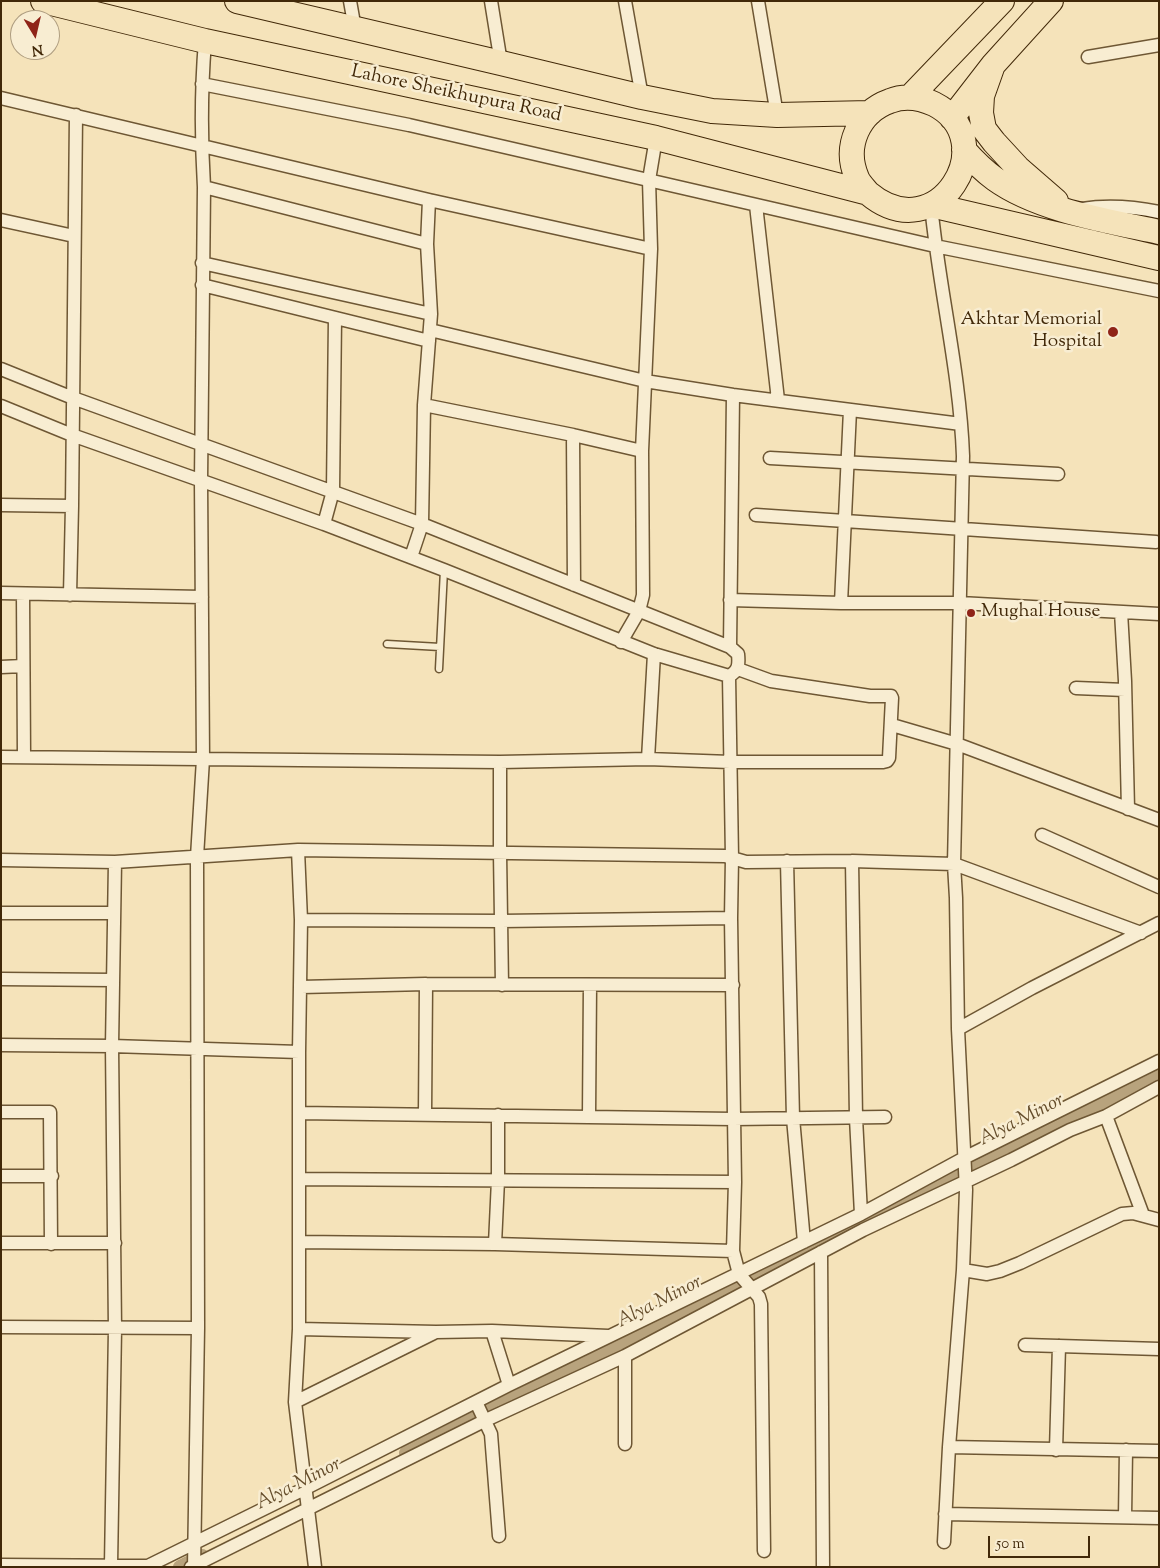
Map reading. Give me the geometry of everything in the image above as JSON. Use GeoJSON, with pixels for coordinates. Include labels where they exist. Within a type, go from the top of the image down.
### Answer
{"type":"FeatureCollection","features":[{"type":"Feature","properties":{"kind":"highway","name":"Lahore Sheikhupura Road"},"geometry":{"type":"LineString","coordinates":[[44,1],[205,42],[656,138],[868,193]]}},
{"type":"Feature","properties":{"kind":"highway","name":"Lahore Sheikhupura Road"},"geometry":{"type":"LineString","coordinates":[[237,1],[501,62],[642,97],[712,110],[777,115],[870,112]]}},
{"type":"Feature","properties":{"kind":"highway"},"geometry":{"type":"LineString","coordinates":[[910,97],[1001,1]]}},
{"type":"Feature","properties":{"kind":"highway"},"geometry":{"type":"LineString","coordinates":[[952,118],[993,65],[1051,1]]}},
{"type":"Feature","properties":{"kind":"highway"},"geometry":{"type":"LineString","coordinates":[[993,65],[982,96],[981,113],[984,129],[1018,168],[1068,212]]}},
{"type":"Feature","properties":{"kind":"highway"},"geometry":{"type":"LineString","coordinates":[[910,97],[926,100],[940,107],[952,118],[962,139],[964,161],[956,183],[945,195],[931,205],[915,209],[898,209],[876,200],[868,193],[857,178],[852,161],[852,144],[858,127],[870,112],[882,104],[895,99],[910,97]]}},
{"type":"Feature","properties":{"kind":"highway"},"geometry":{"type":"LineString","coordinates":[[964,150],[995,179],[1020,193],[1068,212],[1159,232]]}},
{"type":"Feature","properties":{"kind":"highway"},"geometry":{"type":"LineString","coordinates":[[931,205],[1159,258]]}},
{"type":"Feature","properties":{"kind":"street"},"geometry":{"type":"LineString","coordinates":[[350,1],[355,28]]}},
{"type":"Feature","properties":{"kind":"street"},"geometry":{"type":"LineString","coordinates":[[491,1],[501,62]]}},
{"type":"Feature","properties":{"kind":"street"},"geometry":{"type":"LineString","coordinates":[[625,1],[642,97]]}},
{"type":"Feature","properties":{"kind":"street"},"geometry":{"type":"LineString","coordinates":[[758,1],[777,115]]}},
{"type":"Feature","properties":{"kind":"street"},"geometry":{"type":"LineString","coordinates":[[205,42],[202,84],[204,187],[201,481],[203,759],[198,857],[198,1328],[193,1566],[309,1510],[481,1412],[509,1385],[861,1214],[966,1157],[1159,1061]]}},
{"type":"Feature","properties":{"kind":"street"},"geometry":{"type":"LineString","coordinates":[[1088,58],[1159,45]]}},
{"type":"Feature","properties":{"kind":"street"},"geometry":{"type":"LineString","coordinates":[[202,84],[408,125],[935,246],[1159,291]]}},
{"type":"Feature","properties":{"kind":"street"},"geometry":{"type":"LineString","coordinates":[[1,98],[430,200],[651,249]]}},
{"type":"Feature","properties":{"kind":"street"},"geometry":{"type":"LineString","coordinates":[[70,595],[76,116]]}},
{"type":"Feature","properties":{"kind":"street"},"geometry":{"type":"LineString","coordinates":[[621,642],[640,611],[643,595],[642,451],[651,249],[649,180],[656,138]]}},
{"type":"Feature","properties":{"kind":"street"},"geometry":{"type":"LineString","coordinates":[[204,187],[427,244]]}},
{"type":"Feature","properties":{"kind":"street"},"geometry":{"type":"LineString","coordinates":[[411,557],[422,524],[424,405],[432,314],[427,244],[430,200]]}},
{"type":"Feature","properties":{"kind":"street"},"geometry":{"type":"LineString","coordinates":[[756,205],[778,400]]}},
{"type":"Feature","properties":{"kind":"street"},"geometry":{"type":"LineString","coordinates":[[931,205],[935,246],[961,424],[963,468],[954,864],[958,1029],[966,1180],[963,1270],[949,1447],[944,1542]]}},
{"type":"Feature","properties":{"kind":"street"},"geometry":{"type":"LineString","coordinates":[[1068,212],[1095,207],[1142,208],[1159,212]]}},
{"type":"Feature","properties":{"kind":"street"},"geometry":{"type":"LineString","coordinates":[[1,220],[74,236]]}},
{"type":"Feature","properties":{"kind":"street"},"geometry":{"type":"LineString","coordinates":[[202,263],[432,314]]}},
{"type":"Feature","properties":{"kind":"street"},"geometry":{"type":"LineString","coordinates":[[202,286],[335,318],[646,380],[733,395],[961,424]]}},
{"type":"Feature","properties":{"kind":"street"},"geometry":{"type":"LineString","coordinates":[[324,524],[333,491],[335,318]]}},
{"type":"Feature","properties":{"kind":"street"},"geometry":{"type":"LineString","coordinates":[[1,369],[202,446],[422,524],[730,647],[738,654],[733,672],[730,762],[735,1182],[733,1251],[739,1274],[752,1288],[761,1304],[764,1551]]}},
{"type":"Feature","properties":{"kind":"street"},"geometry":{"type":"LineString","coordinates":[[730,647],[733,395]]}},
{"type":"Feature","properties":{"kind":"street"},"geometry":{"type":"LineString","coordinates":[[424,405],[573,434],[642,451]]}},
{"type":"Feature","properties":{"kind":"street"},"geometry":{"type":"LineString","coordinates":[[1,406],[72,435],[324,524],[411,557],[654,654],[771,681],[870,696],[890,696],[892,698],[889,758],[885,762],[730,762],[648,759],[500,762],[1,757]]}},
{"type":"Feature","properties":{"kind":"street"},"geometry":{"type":"LineString","coordinates":[[842,603],[850,410]]}},
{"type":"Feature","properties":{"kind":"street"},"geometry":{"type":"LineString","coordinates":[[573,434],[574,585]]}},
{"type":"Feature","properties":{"kind":"street"},"geometry":{"type":"LineString","coordinates":[[770,458],[1058,474]]}},
{"type":"Feature","properties":{"kind":"street"},"geometry":{"type":"LineString","coordinates":[[1,505],[72,506]]}},
{"type":"Feature","properties":{"kind":"street"},"geometry":{"type":"LineString","coordinates":[[756,515],[1156,542]]}},
{"type":"Feature","properties":{"kind":"street"},"geometry":{"type":"LineString","coordinates":[[1,594],[202,597]]}},
{"type":"Feature","properties":{"kind":"street"},"geometry":{"type":"LineString","coordinates":[[23,594],[24,757]]}},
{"type":"Feature","properties":{"kind":"street"},"geometry":{"type":"LineString","coordinates":[[730,600],[842,603],[960,602],[1159,614]]}},
{"type":"Feature","properties":{"kind":"street"},"geometry":{"type":"LineString","coordinates":[[1121,612],[1128,809]]}},
{"type":"Feature","properties":{"kind":"street"},"geometry":{"type":"LineString","coordinates":[[648,759],[654,654]]}},
{"type":"Feature","properties":{"kind":"street"},"geometry":{"type":"LineString","coordinates":[[1,667],[23,666]]}},
{"type":"Feature","properties":{"kind":"street"},"geometry":{"type":"LineString","coordinates":[[1076,688],[1125,690]]}},
{"type":"Feature","properties":{"kind":"street"},"geometry":{"type":"LineString","coordinates":[[892,725],[957,744],[1159,820]]}},
{"type":"Feature","properties":{"kind":"street"},"geometry":{"type":"LineString","coordinates":[[500,762],[502,985]]}},
{"type":"Feature","properties":{"kind":"street"},"geometry":{"type":"LineString","coordinates":[[1042,835],[1159,887]]}},
{"type":"Feature","properties":{"kind":"street"},"geometry":{"type":"LineString","coordinates":[[1,860],[115,862],[298,850],[725,856],[746,862],[852,861],[954,864],[1141,933]]}},
{"type":"Feature","properties":{"kind":"street"},"geometry":{"type":"LineString","coordinates":[[298,850],[301,987],[298,1052],[299,1329],[295,1402],[315,1567]]}},
{"type":"Feature","properties":{"kind":"street"},"geometry":{"type":"LineString","coordinates":[[787,861],[793,1118],[804,1242]]}},
{"type":"Feature","properties":{"kind":"street"},"geometry":{"type":"LineString","coordinates":[[852,861],[856,1118],[861,1214]]}},
{"type":"Feature","properties":{"kind":"street"},"geometry":{"type":"LineString","coordinates":[[111,1565],[115,1328],[112,1046],[115,862]]}},
{"type":"Feature","properties":{"kind":"street"},"geometry":{"type":"LineString","coordinates":[[1,913],[113,913]]}},
{"type":"Feature","properties":{"kind":"street"},"geometry":{"type":"LineString","coordinates":[[301,920],[501,921],[731,918]]}},
{"type":"Feature","properties":{"kind":"street"},"geometry":{"type":"LineString","coordinates":[[958,1029],[1032,988],[1159,923]]}},
{"type":"Feature","properties":{"kind":"street"},"geometry":{"type":"LineString","coordinates":[[1,979],[113,980]]}},
{"type":"Feature","properties":{"kind":"street"},"geometry":{"type":"LineString","coordinates":[[301,987],[426,984],[733,985]]}},
{"type":"Feature","properties":{"kind":"street"},"geometry":{"type":"LineString","coordinates":[[425,1114],[426,984]]}},
{"type":"Feature","properties":{"kind":"street"},"geometry":{"type":"LineString","coordinates":[[589,1116],[590,985]]}},
{"type":"Feature","properties":{"kind":"street"},"geometry":{"type":"LineString","coordinates":[[1,1045],[112,1046],[298,1052]]}},
{"type":"Feature","properties":{"kind":"street"},"geometry":{"type":"LineString","coordinates":[[1,1565],[147,1566],[306,1488],[481,1412],[624,1356],[863,1230],[1070,1130],[1106,1116],[1159,1087]]}},
{"type":"Feature","properties":{"kind":"street"},"geometry":{"type":"LineString","coordinates":[[1,1112],[50,1112],[52,1176],[51,1244]]}},
{"type":"Feature","properties":{"kind":"street"},"geometry":{"type":"LineString","coordinates":[[299,1112],[733,1119],[886,1118]]}},
{"type":"Feature","properties":{"kind":"street"},"geometry":{"type":"LineString","coordinates":[[495,1244],[498,1180],[498,1115]]}},
{"type":"Feature","properties":{"kind":"street"},"geometry":{"type":"LineString","coordinates":[[1106,1116],[1143,1215]]}},
{"type":"Feature","properties":{"kind":"street"},"geometry":{"type":"LineString","coordinates":[[1,1176],[52,1176]]}},
{"type":"Feature","properties":{"kind":"street"},"geometry":{"type":"LineString","coordinates":[[299,1179],[735,1182]]}},
{"type":"Feature","properties":{"kind":"street"},"geometry":{"type":"LineString","coordinates":[[963,1270],[987,1274],[1000,1271],[1116,1216],[1133,1214],[1159,1220]]}},
{"type":"Feature","properties":{"kind":"street"},"geometry":{"type":"LineString","coordinates":[[299,1242],[495,1244],[733,1251]]}},
{"type":"Feature","properties":{"kind":"street"},"geometry":{"type":"LineString","coordinates":[[1,1243],[115,1243]]}},
{"type":"Feature","properties":{"kind":"street"},"geometry":{"type":"LineString","coordinates":[[821,1252],[823,1567]]}},
{"type":"Feature","properties":{"kind":"street"},"geometry":{"type":"LineString","coordinates":[[1,1328],[198,1328]]}},
{"type":"Feature","properties":{"kind":"street"},"geometry":{"type":"LineString","coordinates":[[299,1329],[436,1332],[492,1331],[610,1336]]}},
{"type":"Feature","properties":{"kind":"street"},"geometry":{"type":"LineString","coordinates":[[492,1331],[509,1385]]}},
{"type":"Feature","properties":{"kind":"street"},"geometry":{"type":"LineString","coordinates":[[295,1402],[436,1332]]}},
{"type":"Feature","properties":{"kind":"street"},"geometry":{"type":"LineString","coordinates":[[1025,1345],[1159,1349]]}},
{"type":"Feature","properties":{"kind":"street"},"geometry":{"type":"LineString","coordinates":[[1056,1450],[1059,1346]]}},
{"type":"Feature","properties":{"kind":"street"},"geometry":{"type":"LineString","coordinates":[[624,1356],[626,1444]]}},
{"type":"Feature","properties":{"kind":"street"},"geometry":{"type":"LineString","coordinates":[[481,1412],[491,1434],[499,1536]]}},
{"type":"Feature","properties":{"kind":"street"},"geometry":{"type":"LineString","coordinates":[[949,1447],[1159,1451]]}},
{"type":"Feature","properties":{"kind":"street"},"geometry":{"type":"LineString","coordinates":[[1125,1517],[1126,1450]]}},
{"type":"Feature","properties":{"kind":"street"},"geometry":{"type":"LineString","coordinates":[[946,1514],[1159,1518]]}},
{"type":"Feature","properties":{"kind":"lane"},"geometry":{"type":"LineString","coordinates":[[439,669],[444,570]]}},
{"type":"Feature","properties":{"kind":"lane"},"geometry":{"type":"LineString","coordinates":[[387,644],[440,648]]}},
{"type":"Feature","properties":{"kind":"waterway","name":"Alya Minor"},"geometry":{"type":"LineString","coordinates":[[406,1453],[1159,1074]]}},
{"type":"Feature","properties":{"kind":"waterway","name":"Alya Minor"},"geometry":{"type":"LineString","coordinates":[[180,1567],[202,1556]]}},
{"type":"Feature","properties":{"kind":"place","name":"Akhtar Memorial Hospital"},"geometry":{"type":"Point","coordinates":[1113,332]}},
{"type":"Feature","properties":{"kind":"place","name":"Mughal House"},"geometry":{"type":"Point","coordinates":[971,613]}}]}
